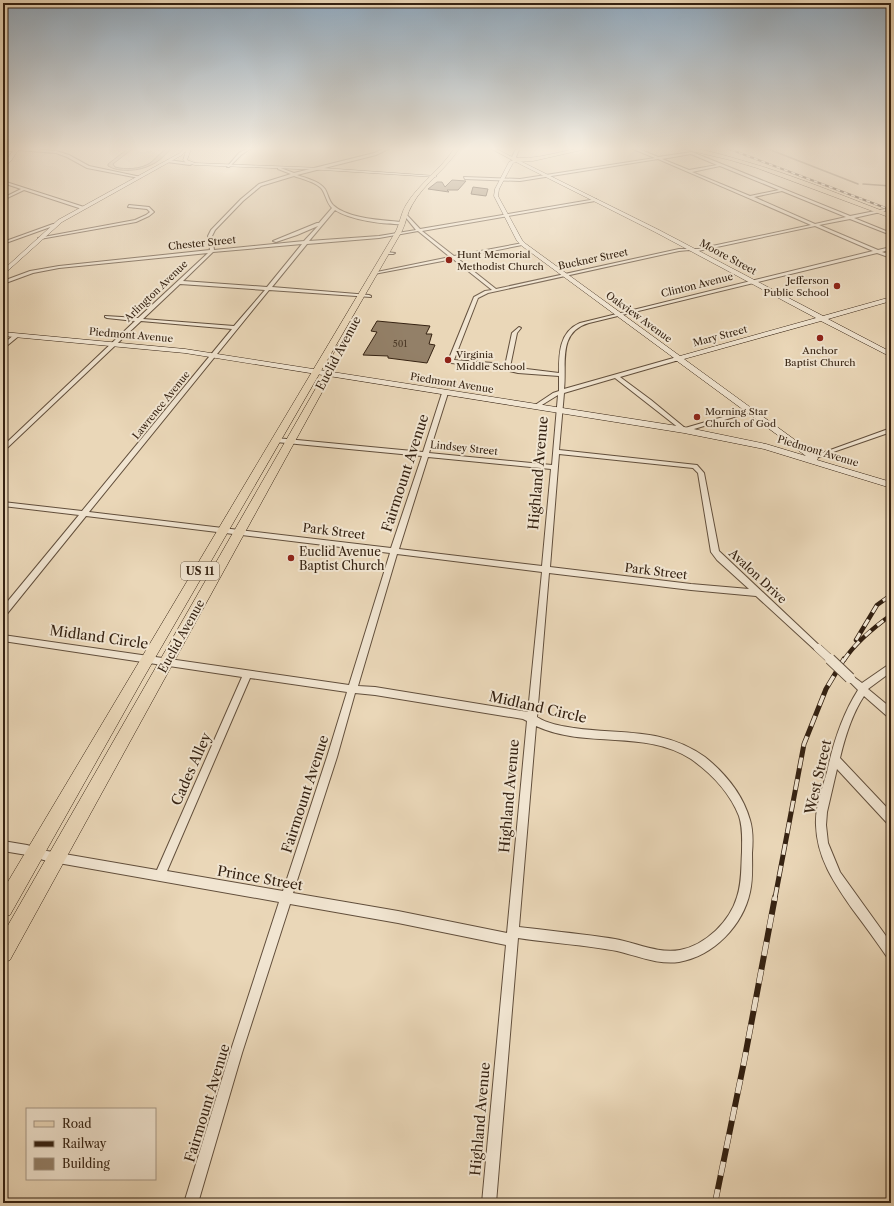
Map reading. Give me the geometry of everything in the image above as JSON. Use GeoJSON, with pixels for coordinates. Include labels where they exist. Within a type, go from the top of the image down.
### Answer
{"type":"FeatureCollection","features":[{"type":"Feature","properties":{"kind":"main road","name":"Euclid Avenue"},"geometry":{"type":"LineString","coordinates":[[3,908],[147,658],[231,532],[289,441],[322,373],[389,253],[405,214],[411,203]]}},
{"type":"Feature","properties":{"kind":"main road"},"geometry":{"type":"LineString","coordinates":[[860,203],[891,213]]}},
{"type":"Feature","properties":{"kind":"main road"},"geometry":{"type":"LineString","coordinates":[[861,203],[891,216]]}},
{"type":"Feature","properties":{"kind":"main road","name":"Euclid Avenue"},"geometry":{"type":"LineString","coordinates":[[3,953],[168,661],[276,440],[322,373]]}},
{"type":"Feature","properties":{"kind":"street"},"geometry":{"type":"LineString","coordinates":[[67,203],[83,208]]}},
{"type":"Feature","properties":{"kind":"street"},"geometry":{"type":"LineString","coordinates":[[3,243],[54,225],[92,203]]}},
{"type":"Feature","properties":{"kind":"street"},"geometry":{"type":"LineString","coordinates":[[212,251],[210,236],[213,230],[240,203]]}},
{"type":"Feature","properties":{"kind":"street"},"geometry":{"type":"LineString","coordinates":[[330,203],[334,208],[353,215],[400,229]]}},
{"type":"Feature","properties":{"kind":"street","name":"Oakview Avenue"},"geometry":{"type":"LineString","coordinates":[[499,203],[522,244],[677,359],[823,464]]}},
{"type":"Feature","properties":{"kind":"street","name":"Chester Street"},"geometry":{"type":"LineString","coordinates":[[3,283],[32,272],[59,267],[255,246],[354,240],[400,229],[420,231],[575,203]]}},
{"type":"Feature","properties":{"kind":"street","name":"Moore Street"},"geometry":{"type":"LineString","coordinates":[[601,203],[692,249],[891,355]]}},
{"type":"Feature","properties":{"kind":"street"},"geometry":{"type":"LineString","coordinates":[[765,203],[891,256]]}},
{"type":"Feature","properties":{"kind":"street"},"geometry":{"type":"LineString","coordinates":[[816,203],[891,234]]}},
{"type":"Feature","properties":{"kind":"street"},"geometry":{"type":"LineString","coordinates":[[40,238],[64,235],[100,226],[139,219],[146,217],[152,212],[148,208],[129,206]]}},
{"type":"Feature","properties":{"kind":"street","name":"Lawrence Avenue"},"geometry":{"type":"LineString","coordinates":[[3,613],[212,355],[236,328],[334,208]]}},
{"type":"Feature","properties":{"kind":"street","name":"Buckner Street"},"geometry":{"type":"LineString","coordinates":[[507,369],[493,365],[453,362],[451,360],[474,300],[482,294],[679,250],[698,250],[881,211]]}},
{"type":"Feature","properties":{"kind":"street"},"geometry":{"type":"LineString","coordinates":[[405,214],[410,222],[420,231],[455,257],[495,290]]}},
{"type":"Feature","properties":{"kind":"street"},"geometry":{"type":"LineString","coordinates":[[255,246],[296,234],[323,221]]}},
{"type":"Feature","properties":{"kind":"street"},"geometry":{"type":"LineString","coordinates":[[3,273],[54,225]]}},
{"type":"Feature","properties":{"kind":"street"},"geometry":{"type":"LineString","coordinates":[[379,272],[522,244]]}},
{"type":"Feature","properties":{"kind":"street","name":"Clinton Avenue"},"geometry":{"type":"LineString","coordinates":[[561,392],[564,342],[570,332],[581,324],[891,248]]}},
{"type":"Feature","properties":{"kind":"street","name":"Arlington Avenue"},"geometry":{"type":"LineString","coordinates":[[3,449],[212,251]]}},
{"type":"Feature","properties":{"kind":"street"},"geometry":{"type":"LineString","coordinates":[[178,282],[365,296]]}},
{"type":"Feature","properties":{"kind":"street","name":"Mary Street"},"geometry":{"type":"LineString","coordinates":[[535,407],[555,394],[561,392],[890,300]]}},
{"type":"Feature","properties":{"kind":"street"},"geometry":{"type":"LineString","coordinates":[[108,317],[236,328]]}},
{"type":"Feature","properties":{"kind":"street"},"geometry":{"type":"LineString","coordinates":[[520,328],[515,333],[507,369],[562,375]]}},
{"type":"Feature","properties":{"kind":"street","name":"Piedmont Avenue"},"geometry":{"type":"LineString","coordinates":[[3,334],[175,350],[212,355],[684,430],[745,442],[891,484]]}},
{"type":"Feature","properties":{"kind":"street"},"geometry":{"type":"LineString","coordinates":[[3,347],[17,336]]}},
{"type":"Feature","properties":{"kind":"street"},"geometry":{"type":"LineString","coordinates":[[615,376],[684,430],[749,411]]}},
{"type":"Feature","properties":{"kind":"street","name":"Highland Avenue"},"geometry":{"type":"LineString","coordinates":[[489,1203],[561,392]]}},
{"type":"Feature","properties":{"kind":"street","name":"Fairmount Avenue"},"geometry":{"type":"LineString","coordinates":[[191,1203],[236,1053],[353,689],[445,393]]}},
{"type":"Feature","properties":{"kind":"street"},"geometry":{"type":"LineString","coordinates":[[814,457],[891,430]]}},
{"type":"Feature","properties":{"kind":"street","name":"Lindsey Street"},"geometry":{"type":"LineString","coordinates":[[276,440],[554,467]]}},
{"type":"Feature","properties":{"kind":"street","name":"Avalon Drive"},"geometry":{"type":"LineString","coordinates":[[556,452],[695,466],[701,473],[715,552],[757,593],[891,714]]}},
{"type":"Feature","properties":{"kind":"street","name":"Park Street"},"geometry":{"type":"LineString","coordinates":[[3,504],[691,587],[757,593]]}},
{"type":"Feature","properties":{"kind":"street","name":"Midland Circle"},"geometry":{"type":"LineString","coordinates":[[3,638],[168,661],[517,714],[533,719],[546,726],[605,736],[664,740],[694,755],[710,768],[722,780],[737,801],[747,828],[747,872],[743,896],[735,915],[722,932],[707,945],[692,953],[679,956],[663,956],[609,944],[512,936]]}},
{"type":"Feature","properties":{"kind":"street"},"geometry":{"type":"LineString","coordinates":[[863,689],[891,667]]}},
{"type":"Feature","properties":{"kind":"street","name":"Cades Alley"},"geometry":{"type":"LineString","coordinates":[[160,875],[248,674]]}},
{"type":"Feature","properties":{"kind":"street","name":"West Street"},"geometry":{"type":"LineString","coordinates":[[863,689],[852,711],[834,759],[822,812],[821,825],[823,843],[836,876],[891,953]]}},
{"type":"Feature","properties":{"kind":"street"},"geometry":{"type":"LineString","coordinates":[[834,759],[891,819]]}},
{"type":"Feature","properties":{"kind":"street","name":"Prince Street"},"geometry":{"type":"LineString","coordinates":[[3,846],[57,858],[512,936]]}},
{"type":"Feature","properties":{"kind":"building","name":"Virginia Middle School"},"geometry":{"type":"Polygon","coordinates":[[[377,321],[430,326],[426,334],[432,334],[429,344],[435,345],[427,363],[388,358],[388,356],[363,355],[377,332],[371,331],[377,321]]]}},
{"type":"Feature","properties":{"kind":"railway"},"geometry":{"type":"LineString","coordinates":[[873,203],[891,210]]}},
{"type":"Feature","properties":{"kind":"railway"},"geometry":{"type":"LineString","coordinates":[[856,640],[877,605],[891,595]]}},
{"type":"Feature","properties":{"kind":"railway"},"geometry":{"type":"LineString","coordinates":[[844,660],[865,636],[891,615]]}},
{"type":"Feature","properties":{"kind":"railway"},"geometry":{"type":"LineString","coordinates":[[775,898],[804,744],[826,689],[844,659]]}},
{"type":"Feature","properties":{"kind":"railway"},"geometry":{"type":"LineString","coordinates":[[715,1203],[744,1062],[775,897]]}},
{"type":"Feature","properties":{"kind":"place","name":"Hunt Memorial Methodist Church"},"geometry":{"type":"Point","coordinates":[449,260]}},
{"type":"Feature","properties":{"kind":"place","name":"Jefferson Public School"},"geometry":{"type":"Point","coordinates":[837,286]}},
{"type":"Feature","properties":{"kind":"place","name":"Anchor Baptist Church"},"geometry":{"type":"Point","coordinates":[820,338]}},
{"type":"Feature","properties":{"kind":"place","name":"Virginia Middle School"},"geometry":{"type":"Point","coordinates":[448,360]}},
{"type":"Feature","properties":{"kind":"place","name":"Morning Star Church of God"},"geometry":{"type":"Point","coordinates":[697,417]}},
{"type":"Feature","properties":{"kind":"place","name":"Euclid Avenue Baptist Church"},"geometry":{"type":"Point","coordinates":[291,558]}}]}
